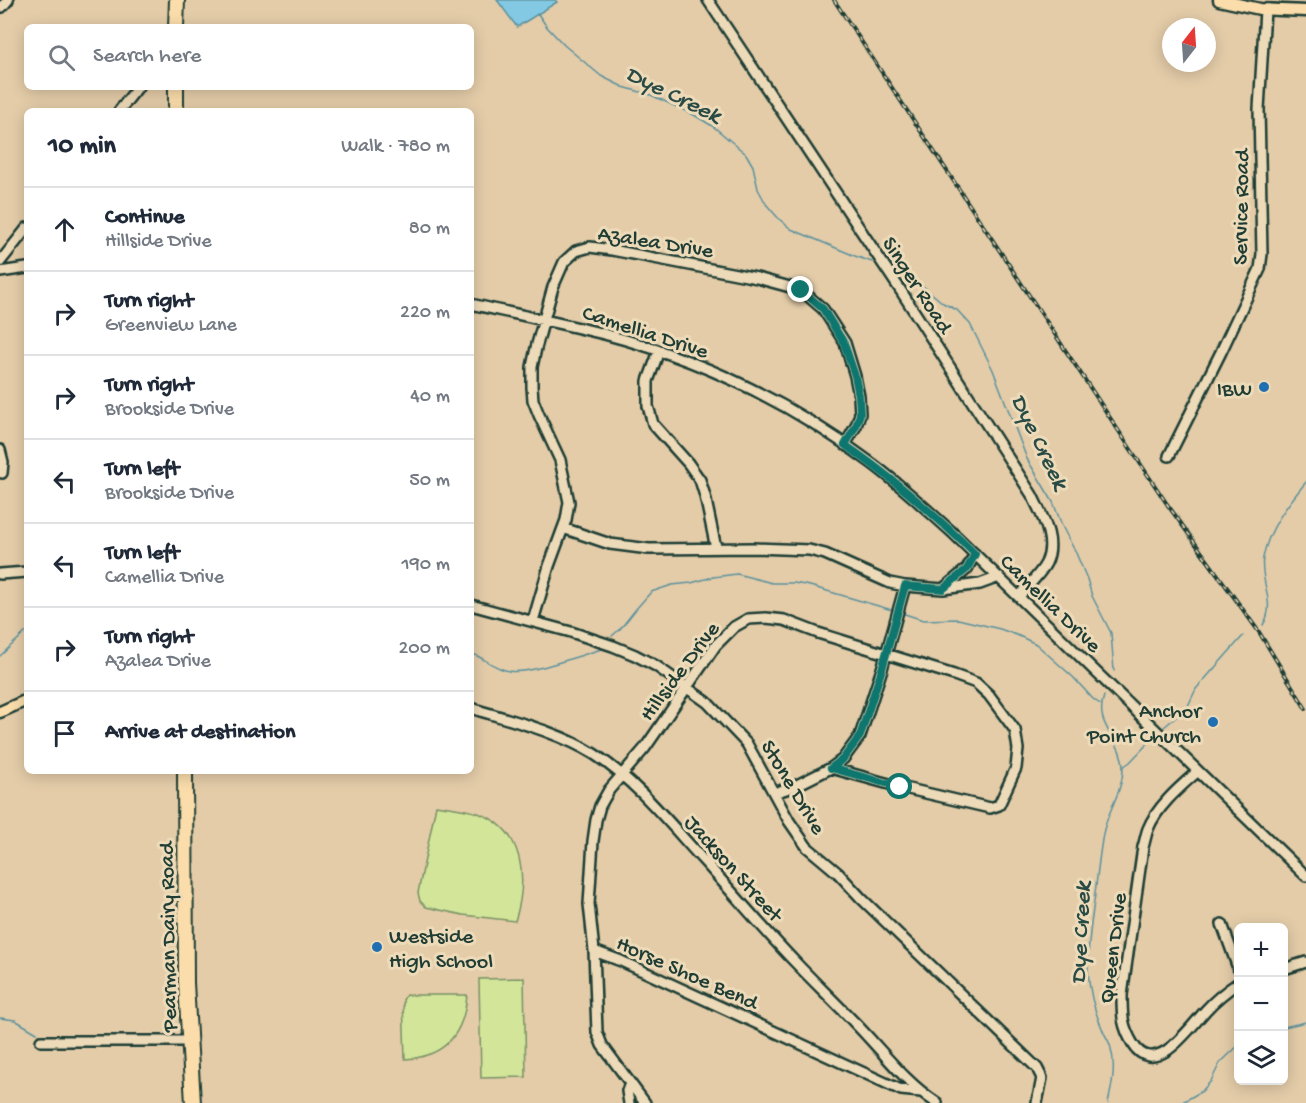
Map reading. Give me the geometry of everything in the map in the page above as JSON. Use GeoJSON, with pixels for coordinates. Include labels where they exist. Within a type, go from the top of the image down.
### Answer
{"type":"FeatureCollection","features":[{"type":"Feature","properties":{"kind":"highway"},"geometry":{"type":"LineString","coordinates":[[176,24],[177,0]]}},
{"type":"Feature","properties":{"kind":"highway"},"geometry":{"type":"LineString","coordinates":[[176,90],[176,108]]}},
{"type":"Feature","properties":{"kind":"highway","name":"Pearman Dairy Road"},"geometry":{"type":"LineString","coordinates":[[185,774],[186,938],[193,1103]]}},
{"type":"Feature","properties":{"kind":"main road"},"geometry":{"type":"LineString","coordinates":[[1219,0],[1265,10],[1306,11]]}},
{"type":"Feature","properties":{"kind":"main road"},"geometry":{"type":"LineString","coordinates":[[0,712],[24,701]]}},
{"type":"Feature","properties":{"kind":"street","name":"Singer Road"},"geometry":{"type":"LineString","coordinates":[[708,0],[901,291],[1032,495],[1047,528],[1049,549],[1046,563],[1019,597]]}},
{"type":"Feature","properties":{"kind":"street","name":"Service Road"},"geometry":{"type":"LineString","coordinates":[[1169,456],[1260,270],[1263,254],[1259,109],[1265,10]]}},
{"type":"Feature","properties":{"kind":"street"},"geometry":{"type":"LineString","coordinates":[[121,108],[136,90]]}},
{"type":"Feature","properties":{"kind":"street"},"geometry":{"type":"LineString","coordinates":[[0,262],[24,232]]}},
{"type":"Feature","properties":{"kind":"street","name":"Azalea Drive"},"geometry":{"type":"LineString","coordinates":[[533,621],[549,566],[566,520],[569,502],[560,460],[533,400],[532,367],[553,287],[564,262],[576,251],[590,247],[728,272],[801,290],[823,309],[839,334],[855,376],[860,414],[845,445]]}},
{"type":"Feature","properties":{"kind":"street"},"geometry":{"type":"LineString","coordinates":[[0,272],[24,268]]}},
{"type":"Feature","properties":{"kind":"street","name":"Camellia Drive"},"geometry":{"type":"LineString","coordinates":[[474,305],[605,334],[695,364],[774,401],[871,462],[975,554],[1306,876]]}},
{"type":"Feature","properties":{"kind":"street"},"geometry":{"type":"LineString","coordinates":[[659,351],[648,381],[648,406],[653,424],[700,480],[716,548]]}},
{"type":"Feature","properties":{"kind":"street"},"geometry":{"type":"LineString","coordinates":[[0,450],[3,462],[2,473]]}},
{"type":"Feature","properties":{"kind":"street"},"geometry":{"type":"LineString","coordinates":[[563,528],[610,544],[649,549],[809,550],[825,554],[890,583],[905,586],[943,589],[980,584],[999,577]]}},
{"type":"Feature","properties":{"kind":"street"},"geometry":{"type":"LineString","coordinates":[[943,589],[967,569],[975,554]]}},
{"type":"Feature","properties":{"kind":"street"},"geometry":{"type":"LineString","coordinates":[[0,574],[24,572]]}},
{"type":"Feature","properties":{"kind":"street"},"geometry":{"type":"LineString","coordinates":[[774,793],[795,786],[831,768],[843,759],[860,736],[882,669],[905,586]]}},
{"type":"Feature","properties":{"kind":"street","name":"Stone Drive"},"geometry":{"type":"LineString","coordinates":[[474,606],[533,621],[635,655],[656,666],[706,702],[747,744],[789,821],[807,847],[838,873],[1037,1068],[1042,1078],[1036,1103]]}},
{"type":"Feature","properties":{"kind":"street","name":"Hillside Drive"},"geometry":{"type":"LineString","coordinates":[[594,951],[590,904],[593,841],[600,806],[609,790],[645,748],[716,645],[734,627],[748,619],[783,620],[976,683],[989,695],[1015,730],[1018,749],[1016,768],[999,805],[990,808],[831,768]]}},
{"type":"Feature","properties":{"kind":"street","name":"Jackson Street"},"geometry":{"type":"LineString","coordinates":[[474,709],[537,728],[573,743],[622,775],[908,1081],[937,1103]]}},
{"type":"Feature","properties":{"kind":"street","name":"Queen Drive"},"geometry":{"type":"LineString","coordinates":[[1198,771],[1177,789],[1163,806],[1149,827],[1143,847],[1122,995],[1125,1032],[1137,1051],[1148,1056],[1167,1052],[1219,997],[1234,986]]}},
{"type":"Feature","properties":{"kind":"street"},"geometry":{"type":"LineString","coordinates":[[1222,924],[1234,955]]}},
{"type":"Feature","properties":{"kind":"street","name":"Horse Shoe Bend"},"geometry":{"type":"LineString","coordinates":[[645,1103],[602,1045],[597,1032],[594,951],[621,961],[901,1089],[921,1092]]}},
{"type":"Feature","properties":{"kind":"street"},"geometry":{"type":"LineString","coordinates":[[1288,968],[1306,962]]}},
{"type":"Feature","properties":{"kind":"street"},"geometry":{"type":"LineString","coordinates":[[41,1041],[189,1041]]}},
{"type":"Feature","properties":{"kind":"street"},"geometry":{"type":"LineString","coordinates":[[629,1103],[627,1090],[630,1083]]}},
{"type":"Feature","properties":{"kind":"green space"},"geometry":{"type":"Polygon","coordinates":[[[436,805],[478,813],[494,821],[514,843],[521,873],[519,905],[515,921],[463,915],[426,907],[420,901],[418,893],[436,805]]]}},
{"type":"Feature","properties":{"kind":"green space"},"geometry":{"type":"Polygon","coordinates":[[[524,978],[526,1077],[481,1078],[479,979],[524,978]]]}},
{"type":"Feature","properties":{"kind":"green space"},"geometry":{"type":"Polygon","coordinates":[[[406,995],[467,995],[462,1021],[457,1031],[441,1048],[431,1054],[405,1059],[403,1000],[406,995]]]}},
{"type":"Feature","properties":{"kind":"water"},"geometry":{"type":"Polygon","coordinates":[[[497,0],[555,0],[557,2],[517,27],[497,0]]]}},
{"type":"Feature","properties":{"kind":"waterway","name":"Dye Creek"},"geometry":{"type":"LineString","coordinates":[[538,14],[564,45],[601,76],[623,87],[651,95],[694,115],[714,127],[746,154],[753,166],[758,189],[766,204],[791,229],[872,262]]}},
{"type":"Feature","properties":{"kind":"waterway","name":"Dye Creek"},"geometry":{"type":"LineString","coordinates":[[888,260],[943,303],[957,310],[970,324],[993,370],[1027,459],[1053,502],[1087,579],[1092,596],[1111,633],[1114,671]]}},
{"type":"Feature","properties":{"kind":"waterway"},"geometry":{"type":"LineString","coordinates":[[1263,625],[1267,617],[1268,600],[1262,567],[1269,537],[1292,499],[1306,482]]}},
{"type":"Feature","properties":{"kind":"waterway"},"geometry":{"type":"LineString","coordinates":[[612,636],[651,592],[672,585],[737,574],[772,583],[810,586],[892,610]]}},
{"type":"Feature","properties":{"kind":"waterway"},"geometry":{"type":"LineString","coordinates":[[902,613],[923,620],[958,619],[1019,636],[1036,644],[1100,704]]}},
{"type":"Feature","properties":{"kind":"waterway"},"geometry":{"type":"LineString","coordinates":[[0,656],[24,634]]}},
{"type":"Feature","properties":{"kind":"waterway"},"geometry":{"type":"LineString","coordinates":[[1164,727],[1187,708],[1196,689],[1243,636]]}},
{"type":"Feature","properties":{"kind":"waterway"},"geometry":{"type":"LineString","coordinates":[[474,655],[499,668],[518,671],[568,660],[602,649]]}},
{"type":"Feature","properties":{"kind":"waterway","name":"Dye Creek"},"geometry":{"type":"LineString","coordinates":[[1104,696],[1102,716],[1122,758],[1123,768],[1120,785],[1103,834],[1088,962],[1092,1000],[1109,1043],[1113,1062],[1108,1103]]}},
{"type":"Feature","properties":{"kind":"waterway"},"geometry":{"type":"LineString","coordinates":[[1123,767],[1151,740]]}},
{"type":"Feature","properties":{"kind":"waterway"},"geometry":{"type":"LineString","coordinates":[[0,1018],[15,1020],[37,1033]]}},
{"type":"Feature","properties":{"kind":"waterway"},"geometry":{"type":"LineString","coordinates":[[1288,1026],[1306,1022]]}},
{"type":"Feature","properties":{"kind":"waterway"},"geometry":{"type":"LineString","coordinates":[[1181,1103],[1202,1091],[1211,1081],[1220,1063],[1234,1050]]}},
{"type":"Feature","properties":{"kind":"railway"},"geometry":{"type":"LineString","coordinates":[[834,0],[1167,504],[1259,632],[1306,709]]}},
{"type":"Feature","properties":{"kind":"place","name":"IBW"},"geometry":{"type":"Point","coordinates":[1264,387]}},
{"type":"Feature","properties":{"kind":"place","name":"Anchor Point Church"},"geometry":{"type":"Point","coordinates":[1213,722]}},
{"type":"Feature","properties":{"kind":"place","name":"Westside High School"},"geometry":{"type":"Point","coordinates":[377,947]}},
{"type":"Feature","properties":{"kind":"route"},"geometry":{"type":"LineString","coordinates":[[801,290],[823,309],[844,343],[855,376],[860,414],[845,445],[871,462],[911,495],[975,554],[967,569],[943,589],[905,586],[882,669],[860,736],[843,759],[831,768],[900,787]]}}]}
